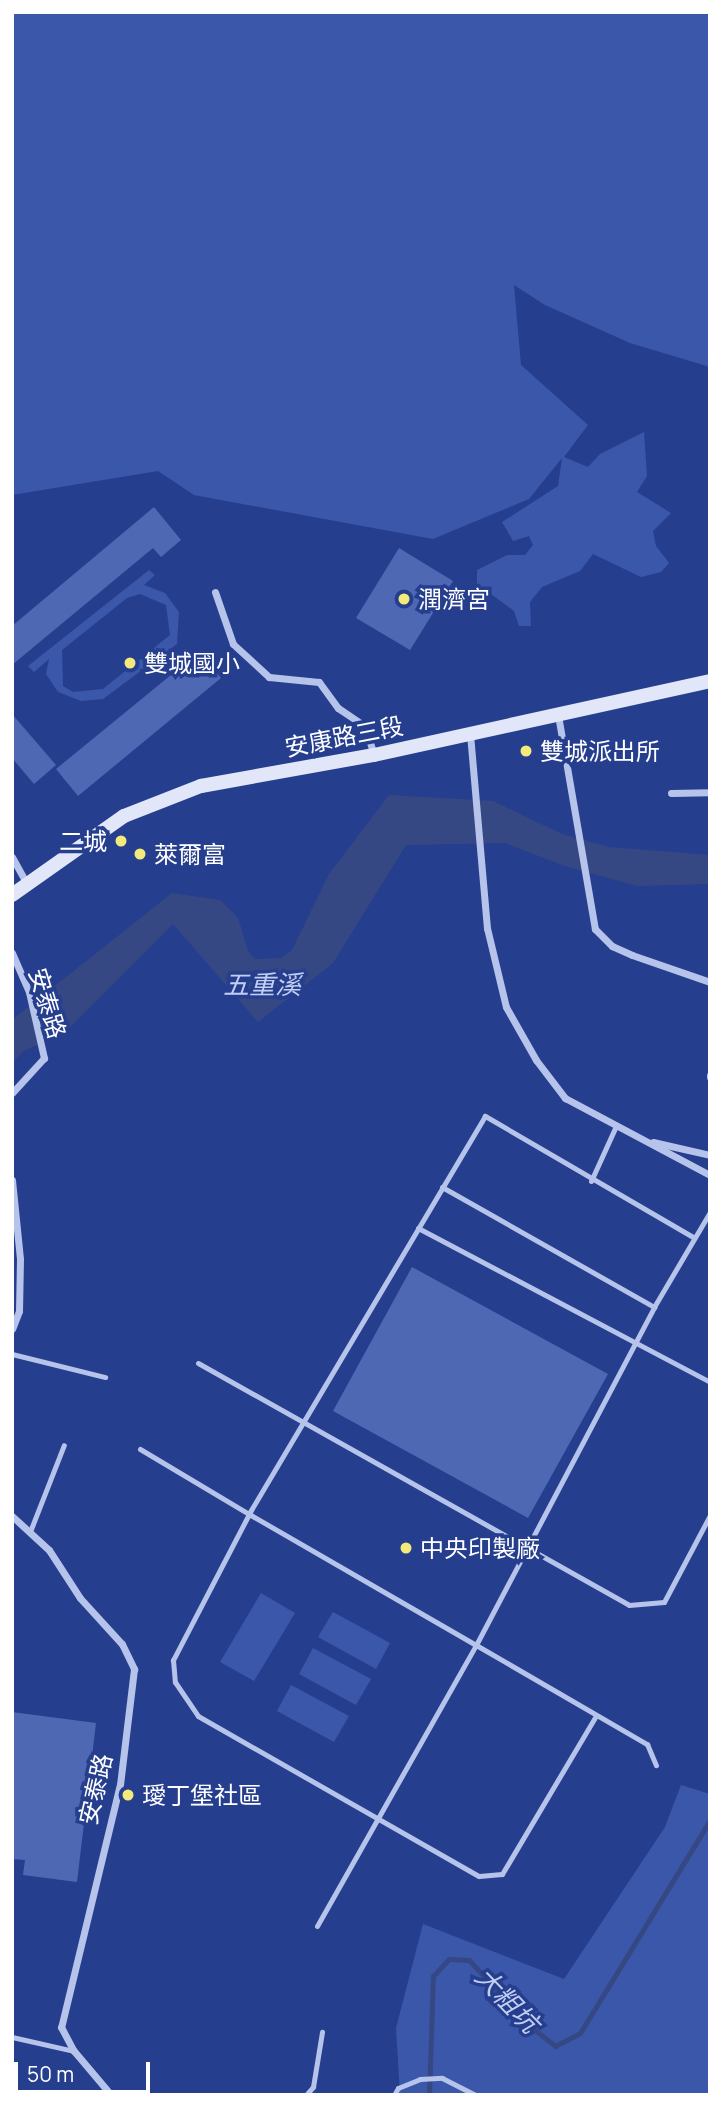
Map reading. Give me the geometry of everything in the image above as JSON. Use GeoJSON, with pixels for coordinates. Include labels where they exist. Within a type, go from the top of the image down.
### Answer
{"type":"FeatureCollection","features":[{"type":"Feature","properties":{"kind":"main road","name":"安康路三段"},"geometry":{"type":"LineString","coordinates":[[12,895],[124,816],[201,786],[374,755],[710,681]]}},
{"type":"Feature","properties":{"kind":"street"},"geometry":{"type":"LineString","coordinates":[[215,592],[233,644],[269,677],[319,682],[338,708],[365,726],[374,755]]}},
{"type":"Feature","properties":{"kind":"street"},"geometry":{"type":"LineString","coordinates":[[558,715],[595,929],[612,946],[710,982]]}},
{"type":"Feature","properties":{"kind":"street"},"geometry":{"type":"LineString","coordinates":[[470,734],[485,876],[487,928],[506,1007],[536,1060],[565,1098],[710,1175]]}},
{"type":"Feature","properties":{"kind":"street"},"geometry":{"type":"LineString","coordinates":[[671,793],[710,792]]}},
{"type":"Feature","properties":{"kind":"street"},"geometry":{"type":"LineString","coordinates":[[12,857],[27,885]]}},
{"type":"Feature","properties":{"kind":"street","name":"安泰路"},"geometry":{"type":"LineString","coordinates":[[12,953],[29,992],[44,1058],[12,1093]]}},
{"type":"Feature","properties":{"kind":"street"},"geometry":{"type":"LineString","coordinates":[[642,1139],[710,1155]]}},
{"type":"Feature","properties":{"kind":"street"},"geometry":{"type":"LineString","coordinates":[[12,1180],[20,1259],[19,1311],[12,1329]]}},
{"type":"Feature","properties":{"kind":"street","name":"安泰路"},"geometry":{"type":"LineString","coordinates":[[12,1516],[31,1529],[93,1615],[122,1644],[134,1669],[120,1784],[61,2027],[74,2051],[111,2095]]}},
{"type":"Feature","properties":{"kind":"lane"},"geometry":{"type":"LineString","coordinates":[[596,1716],[502,1874],[479,1876],[378,1815],[198,1716],[175,1682],[173,1660],[249,1514],[485,1116],[591,1181],[693,1237]]}},
{"type":"Feature","properties":{"kind":"lane"},"geometry":{"type":"LineString","coordinates":[[591,1181],[616,1126]]}},
{"type":"Feature","properties":{"kind":"lane"},"geometry":{"type":"LineString","coordinates":[[442,1187],[654,1307]]}},
{"type":"Feature","properties":{"kind":"lane"},"geometry":{"type":"LineString","coordinates":[[317,1926],[476,1645],[638,1344],[654,1307],[710,1212]]}},
{"type":"Feature","properties":{"kind":"lane"},"geometry":{"type":"LineString","coordinates":[[418,1228],[710,1382]]}},
{"type":"Feature","properties":{"kind":"lane"},"geometry":{"type":"LineString","coordinates":[[12,1354],[105,1377]]}},
{"type":"Feature","properties":{"kind":"lane"},"geometry":{"type":"LineString","coordinates":[[198,1363],[528,1545],[629,1605],[664,1602],[710,1515]]}},
{"type":"Feature","properties":{"kind":"lane"},"geometry":{"type":"LineString","coordinates":[[31,1529],[64,1445]]}},
{"type":"Feature","properties":{"kind":"lane"},"geometry":{"type":"LineString","coordinates":[[141,1449],[647,1744],[656,1765]]}},
{"type":"Feature","properties":{"kind":"lane"},"geometry":{"type":"LineString","coordinates":[[306,2095],[313,2087],[322,2032]]}},
{"type":"Feature","properties":{"kind":"lane"},"geometry":{"type":"LineString","coordinates":[[12,2037],[74,2051]]}},
{"type":"Feature","properties":{"kind":"lane"},"geometry":{"type":"LineString","coordinates":[[394,2095],[398,2088],[420,2079],[442,2078],[475,2095]]}},
{"type":"Feature","properties":{"kind":"shaded area"},"geometry":{"type":"Polygon","coordinates":[[[12,12],[710,12],[710,367],[630,343],[545,305],[514,285],[521,365],[588,425],[564,457],[588,467],[600,454],[644,432],[647,476],[637,492],[671,513],[653,531],[656,546],[669,563],[661,572],[641,577],[593,554],[580,571],[542,587],[530,602],[531,626],[519,626],[514,611],[477,584],[477,570],[507,555],[525,555],[533,545],[529,536],[513,541],[502,522],[558,486],[562,458],[529,499],[433,539],[194,495],[158,471],[12,495],[12,12]]]}},
{"type":"Feature","properties":{"kind":"shaded area"},"geometry":{"type":"Polygon","coordinates":[[[149,570],[155,575],[144,585],[165,593],[179,612],[177,644],[103,699],[81,701],[58,692],[46,674],[49,659],[34,672],[28,666],[149,570]],[[140,594],[127,598],[62,650],[63,686],[73,692],[103,689],[170,635],[166,605],[140,594]]]}},
{"type":"Feature","properties":{"kind":"shaded area"},"geometry":{"type":"Polygon","coordinates":[[[261,1593],[295,1613],[254,1681],[220,1662],[261,1593]]]}},
{"type":"Feature","properties":{"kind":"shaded area"},"geometry":{"type":"Polygon","coordinates":[[[333,1612],[390,1643],[376,1669],[318,1637],[333,1612]]]}},
{"type":"Feature","properties":{"kind":"shaded area"},"geometry":{"type":"Polygon","coordinates":[[[313,1648],[371,1679],[356,1705],[299,1674],[313,1648]]]}},
{"type":"Feature","properties":{"kind":"shaded area"},"geometry":{"type":"Polygon","coordinates":[[[291,1685],[349,1716],[334,1742],[277,1711],[291,1685]]]}},
{"type":"Feature","properties":{"kind":"shaded area"},"geometry":{"type":"Polygon","coordinates":[[[681,1785],[710,1794],[710,2095],[400,2095],[396,2028],[423,1924],[564,1979],[665,1827],[681,1785]]]}},
{"type":"Feature","properties":{"kind":"water","name":"五重溪"},"geometry":{"type":"Polygon","coordinates":[[[389,795],[493,801],[562,834],[609,847],[710,855],[710,884],[637,886],[562,865],[505,843],[406,845],[333,963],[258,1022],[173,924],[62,1035],[23,1051],[12,1063],[12,1020],[172,893],[220,900],[238,918],[248,951],[255,959],[281,958],[292,950],[329,874],[389,795]]]}},
{"type":"Feature","properties":{"kind":"building"},"geometry":{"type":"Polygon","coordinates":[[[154,507],[181,540],[161,557],[153,548],[12,665],[12,626],[154,507]]]}},
{"type":"Feature","properties":{"kind":"building","name":"潤濟宮"},"geometry":{"type":"Polygon","coordinates":[[[399,548],[453,581],[410,650],[356,618],[399,548]]]}},
{"type":"Feature","properties":{"kind":"building"},"geometry":{"type":"Polygon","coordinates":[[[199,652],[221,678],[78,796],[56,769],[199,652]]]}},
{"type":"Feature","properties":{"kind":"building"},"geometry":{"type":"Polygon","coordinates":[[[12,714],[56,765],[34,784],[12,758],[12,714]]]}},
{"type":"Feature","properties":{"kind":"building"},"geometry":{"type":"Polygon","coordinates":[[[412,1267],[608,1374],[528,1518],[333,1411],[412,1267]]]}},
{"type":"Feature","properties":{"kind":"building"},"geometry":{"type":"Polygon","coordinates":[[[12,1712],[96,1723],[77,1882],[23,1875],[25,1860],[12,1859],[12,1712]]]}},
{"type":"Feature","properties":{"kind":"waterway","name":"大粗坑"},"geometry":{"type":"LineString","coordinates":[[429,2095],[433,1976],[449,1959],[469,1960],[531,2027],[555,2046],[580,2033],[710,1820]]}},
{"type":"Feature","properties":{"kind":"place","name":"潤濟宮"},"geometry":{"type":"Point","coordinates":[404,599]}},
{"type":"Feature","properties":{"kind":"place","name":"雙城國小"},"geometry":{"type":"Point","coordinates":[130,663]}},
{"type":"Feature","properties":{"kind":"place","name":"雙城派出所"},"geometry":{"type":"Point","coordinates":[526,751]}},
{"type":"Feature","properties":{"kind":"place","name":"二城"},"geometry":{"type":"Point","coordinates":[121,841]}},
{"type":"Feature","properties":{"kind":"place","name":"萊爾富"},"geometry":{"type":"Point","coordinates":[140,854]}},
{"type":"Feature","properties":{"kind":"place","name":"中央印製廠"},"geometry":{"type":"Point","coordinates":[406,1548]}},
{"type":"Feature","properties":{"kind":"place","name":"璦丁堡社區"},"geometry":{"type":"Point","coordinates":[128,1795]}}]}
